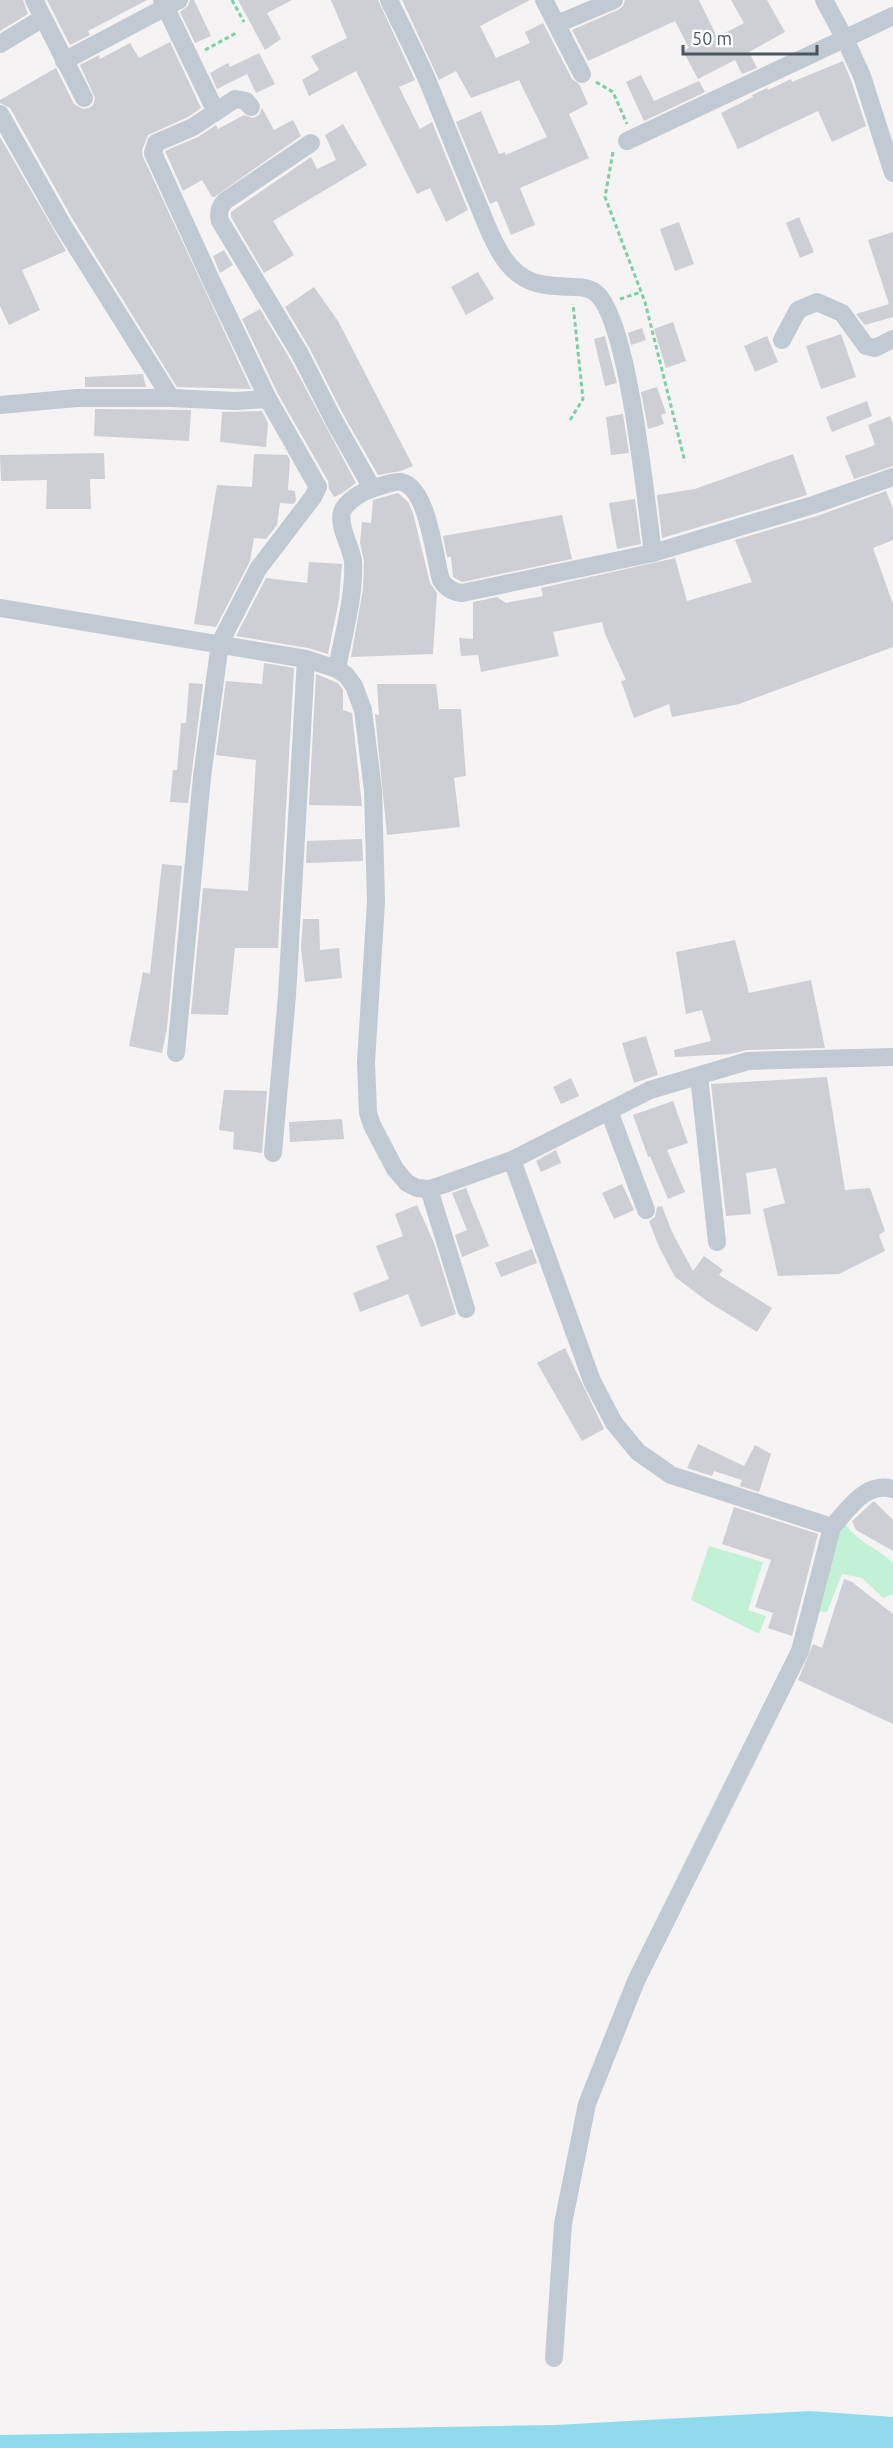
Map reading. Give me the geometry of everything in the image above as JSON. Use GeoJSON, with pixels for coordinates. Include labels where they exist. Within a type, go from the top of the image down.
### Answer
{"type":"FeatureCollection","features":[{"type":"Feature","properties":{"kind":"street"},"geometry":{"type":"LineString","coordinates":[[34,0],[84,98]]}},
{"type":"Feature","properties":{"kind":"street"},"geometry":{"type":"LineString","coordinates":[[389,0],[428,82],[462,168],[501,254],[520,276],[533,283],[585,288],[595,291],[601,298],[621,348],[631,396],[653,553]]}},
{"type":"Feature","properties":{"kind":"street"},"geometry":{"type":"LineString","coordinates":[[544,0],[582,74]]}},
{"type":"Feature","properties":{"kind":"street"},"geometry":{"type":"LineString","coordinates":[[557,24],[614,0]]}},
{"type":"Feature","properties":{"kind":"street"},"geometry":{"type":"LineString","coordinates":[[824,0],[862,76],[889,147],[893,173]]}},
{"type":"Feature","properties":{"kind":"street"},"geometry":{"type":"LineString","coordinates":[[64,61],[169,2],[190,57],[216,112]]}},
{"type":"Feature","properties":{"kind":"street"},"geometry":{"type":"LineString","coordinates":[[620,147],[893,16]]}},
{"type":"Feature","properties":{"kind":"street"},"geometry":{"type":"LineString","coordinates":[[0,44],[43,18]]}},
{"type":"Feature","properties":{"kind":"street"},"geometry":{"type":"LineString","coordinates":[[176,1053],[202,777],[220,643],[258,569],[317,491],[316,481],[268,399],[153,153],[156,143],[193,127],[235,99],[246,101],[251,107]]}},
{"type":"Feature","properties":{"kind":"street"},"geometry":{"type":"LineString","coordinates":[[0,114],[62,224],[171,398]]}},
{"type":"Feature","properties":{"kind":"street"},"geometry":{"type":"LineString","coordinates":[[311,143],[225,201],[220,207],[220,221],[300,354],[372,488]]}},
{"type":"Feature","properties":{"kind":"street"},"geometry":{"type":"LineString","coordinates":[[782,340],[798,310],[817,302],[842,313],[866,346],[875,348],[893,339]]}},
{"type":"Feature","properties":{"kind":"street"},"geometry":{"type":"LineString","coordinates":[[0,405],[77,398],[235,401],[268,399]]}},
{"type":"Feature","properties":{"kind":"street"},"geometry":{"type":"LineString","coordinates":[[337,669],[352,585],[353,561],[342,521],[342,512],[347,504],[372,488],[399,482],[409,486],[417,493],[428,523],[441,580],[444,586],[454,592],[602,565],[653,553],[813,505],[893,477]]}},
{"type":"Feature","properties":{"kind":"street"},"geometry":{"type":"LineString","coordinates":[[317,491],[342,512]]}},
{"type":"Feature","properties":{"kind":"street"},"geometry":{"type":"LineString","coordinates":[[0,608],[306,659],[337,669],[346,675],[354,686],[363,710],[373,790],[376,902],[366,1062],[368,1113],[395,1169],[407,1183],[417,1188],[429,1189],[512,1160],[651,1090],[748,1061],[893,1057]]}},
{"type":"Feature","properties":{"kind":"street"},"geometry":{"type":"LineString","coordinates":[[273,1153],[287,996],[306,659]]}},
{"type":"Feature","properties":{"kind":"street"},"geometry":{"type":"LineString","coordinates":[[699,1076],[717,1242]]}},
{"type":"Feature","properties":{"kind":"street"},"geometry":{"type":"LineString","coordinates":[[609,1111],[646,1210]]}},
{"type":"Feature","properties":{"kind":"street"},"geometry":{"type":"LineString","coordinates":[[512,1160],[592,1381],[614,1423],[638,1452],[671,1474],[832,1527]]}},
{"type":"Feature","properties":{"kind":"street"},"geometry":{"type":"LineString","coordinates":[[429,1189],[466,1309]]}},
{"type":"Feature","properties":{"kind":"street"},"geometry":{"type":"LineString","coordinates":[[555,2358],[563,2224],[587,2104],[636,1981],[800,1651],[832,1527],[865,1492],[878,1487],[893,1489]]}},
{"type":"Feature","properties":{"kind":"path"},"geometry":{"type":"LineString","coordinates":[[232,0],[244,22]]}},
{"type":"Feature","properties":{"kind":"path"},"geometry":{"type":"LineString","coordinates":[[190,57],[238,32]]}},
{"type":"Feature","properties":{"kind":"path"},"geometry":{"type":"LineString","coordinates":[[582,74],[612,92],[629,128],[620,147],[605,197],[645,302],[686,462]]}},
{"type":"Feature","properties":{"kind":"path"},"geometry":{"type":"LineString","coordinates":[[570,420],[583,399],[572,287]]}},
{"type":"Feature","properties":{"kind":"green space"},"geometry":{"type":"Polygon","coordinates":[[[846,1525],[857,1537],[893,1563],[893,1594],[883,1598],[862,1578],[842,1574],[827,1612],[815,1611],[835,1534],[846,1525]]]}},
{"type":"Feature","properties":{"kind":"green space"},"geometry":{"type":"Polygon","coordinates":[[[709,1546],[763,1562],[748,1610],[766,1616],[759,1634],[691,1600],[709,1546]]]}},
{"type":"Feature","properties":{"kind":"water"},"geometry":{"type":"Polygon","coordinates":[[[810,2411],[893,2417],[893,2448],[0,2448],[0,2435],[556,2425],[810,2411]]]}},
{"type":"Feature","properties":{"kind":"building"},"geometry":{"type":"Polygon","coordinates":[[[0,0],[23,0],[28,14],[0,31],[0,0]]]}},
{"type":"Feature","properties":{"kind":"building"},"geometry":{"type":"Polygon","coordinates":[[[47,0],[147,0],[88,31],[90,35],[70,45],[47,0]]]}},
{"type":"Feature","properties":{"kind":"building"},"geometry":{"type":"Polygon","coordinates":[[[190,0],[194,0],[211,36],[195,43],[180,12],[188,6],[190,0]]]}},
{"type":"Feature","properties":{"kind":"building"},"geometry":{"type":"Polygon","coordinates":[[[238,0],[292,0],[267,13],[281,39],[265,50],[238,0]]]}},
{"type":"Feature","properties":{"kind":"building"},"geometry":{"type":"Polygon","coordinates":[[[331,0],[378,0],[415,80],[399,87],[420,129],[432,122],[468,210],[446,222],[430,188],[417,194],[356,71],[309,96],[302,80],[319,70],[311,56],[347,38],[331,0]]]}},
{"type":"Feature","properties":{"kind":"building"},"geometry":{"type":"Polygon","coordinates":[[[402,0],[530,0],[480,26],[496,58],[530,43],[525,32],[543,23],[572,79],[579,84],[588,104],[569,114],[589,158],[520,188],[535,225],[511,235],[497,201],[490,204],[456,122],[481,111],[499,154],[505,152],[506,155],[547,137],[519,80],[471,98],[456,71],[439,80],[402,0]]]}},
{"type":"Feature","properties":{"kind":"building"},"geometry":{"type":"Polygon","coordinates":[[[625,0],[699,0],[717,37],[744,23],[731,0],[767,0],[785,32],[749,52],[757,68],[742,74],[735,60],[698,79],[683,51],[689,48],[675,21],[588,61],[572,30],[618,10],[623,6],[625,0]]]}},
{"type":"Feature","properties":{"kind":"building"},"geometry":{"type":"Polygon","coordinates":[[[170,42],[201,108],[188,117],[148,135],[142,150],[143,157],[251,389],[177,387],[72,218],[10,108],[0,103],[0,100],[56,68],[74,104],[83,109],[89,108],[93,105],[95,98],[80,65],[99,55],[100,59],[130,43],[139,58],[170,42]]]}},
{"type":"Feature","properties":{"kind":"building"},"geometry":{"type":"Polygon","coordinates":[[[259,53],[275,84],[256,93],[247,74],[217,89],[210,73],[228,63],[230,67],[259,53]]]}},
{"type":"Feature","properties":{"kind":"building"},"geometry":{"type":"Polygon","coordinates":[[[843,61],[866,126],[832,142],[818,111],[738,149],[721,113],[767,88],[768,90],[791,79],[792,82],[843,61]]]}},
{"type":"Feature","properties":{"kind":"building"},"geometry":{"type":"Polygon","coordinates":[[[641,75],[654,101],[699,81],[705,92],[644,121],[626,82],[641,75]]]}},
{"type":"Feature","properties":{"kind":"building"},"geometry":{"type":"Polygon","coordinates":[[[262,108],[274,130],[293,120],[301,136],[214,197],[202,180],[183,191],[165,151],[198,137],[216,125],[218,129],[244,115],[253,118],[259,115],[262,108]]]}},
{"type":"Feature","properties":{"kind":"building"},"geometry":{"type":"Polygon","coordinates":[[[343,124],[367,165],[273,221],[294,255],[264,273],[231,217],[231,212],[311,157],[317,169],[336,160],[325,135],[343,124]]]}},
{"type":"Feature","properties":{"kind":"building"},"geometry":{"type":"Polygon","coordinates":[[[0,137],[66,251],[22,270],[40,310],[9,325],[0,306],[0,137]]]}},
{"type":"Feature","properties":{"kind":"building"},"geometry":{"type":"Polygon","coordinates":[[[799,217],[814,252],[800,258],[786,223],[799,217]]]}},
{"type":"Feature","properties":{"kind":"building"},"geometry":{"type":"Polygon","coordinates":[[[679,222],[694,264],[675,271],[660,229],[679,222]]]}},
{"type":"Feature","properties":{"kind":"building"},"geometry":{"type":"Polygon","coordinates":[[[893,232],[893,317],[865,325],[856,314],[889,304],[868,240],[893,232]]]}},
{"type":"Feature","properties":{"kind":"building"},"geometry":{"type":"Polygon","coordinates":[[[224,250],[233,265],[220,273],[213,256],[224,250]]]}},
{"type":"Feature","properties":{"kind":"building"},"geometry":{"type":"Polygon","coordinates":[[[478,272],[494,299],[466,315],[451,287],[478,272]]]}},
{"type":"Feature","properties":{"kind":"building"},"geometry":{"type":"Polygon","coordinates":[[[314,287],[338,321],[413,466],[401,471],[378,475],[343,414],[310,349],[285,307],[314,287]]]}},
{"type":"Feature","properties":{"kind":"building"},"geometry":{"type":"Polygon","coordinates":[[[260,309],[290,359],[356,483],[334,497],[329,489],[328,481],[278,394],[242,319],[260,309]]]}},
{"type":"Feature","properties":{"kind":"building"},"geometry":{"type":"Polygon","coordinates":[[[673,322],[686,361],[666,368],[654,329],[673,322]]]}},
{"type":"Feature","properties":{"kind":"building"},"geometry":{"type":"Polygon","coordinates":[[[642,328],[646,340],[631,345],[628,333],[642,328]]]}},
{"type":"Feature","properties":{"kind":"building"},"geometry":{"type":"Polygon","coordinates":[[[841,334],[856,377],[821,389],[806,346],[841,334]]]}},
{"type":"Feature","properties":{"kind":"building"},"geometry":{"type":"Polygon","coordinates":[[[605,336],[617,383],[605,386],[594,339],[605,336]]]}},
{"type":"Feature","properties":{"kind":"building"},"geometry":{"type":"Polygon","coordinates":[[[767,336],[778,362],[755,372],[744,346],[767,336]]]}},
{"type":"Feature","properties":{"kind":"building"},"geometry":{"type":"Polygon","coordinates":[[[143,374],[146,387],[85,387],[85,377],[143,374]]]}},
{"type":"Feature","properties":{"kind":"building"},"geometry":{"type":"Polygon","coordinates":[[[657,387],[666,413],[661,415],[664,424],[648,429],[641,392],[657,387]]]}},
{"type":"Feature","properties":{"kind":"building"},"geometry":{"type":"Polygon","coordinates":[[[867,401],[872,416],[832,432],[826,417],[867,401]]]}},
{"type":"Feature","properties":{"kind":"building"},"geometry":{"type":"Polygon","coordinates":[[[95,409],[191,410],[189,441],[94,436],[95,409]]]}},
{"type":"Feature","properties":{"kind":"building"},"geometry":{"type":"Polygon","coordinates":[[[262,411],[268,423],[266,447],[220,442],[222,412],[262,411]]]}},
{"type":"Feature","properties":{"kind":"building"},"geometry":{"type":"Polygon","coordinates":[[[623,414],[629,453],[611,455],[606,417],[623,414]]]}},
{"type":"Feature","properties":{"kind":"building"},"geometry":{"type":"Polygon","coordinates":[[[890,416],[893,424],[893,466],[854,479],[845,456],[875,445],[868,425],[890,416]]]}},
{"type":"Feature","properties":{"kind":"building"},"geometry":{"type":"Polygon","coordinates":[[[104,453],[105,479],[90,479],[91,509],[46,509],[47,480],[1,481],[0,455],[104,453]]]}},
{"type":"Feature","properties":{"kind":"building"},"geometry":{"type":"Polygon","coordinates":[[[254,454],[287,455],[290,460],[288,490],[295,491],[296,501],[293,504],[280,503],[277,525],[266,539],[254,538],[250,561],[216,627],[194,624],[217,485],[252,487],[254,454]]]}},
{"type":"Feature","properties":{"kind":"building"},"geometry":{"type":"Polygon","coordinates":[[[793,454],[807,495],[662,538],[657,495],[695,489],[793,454]]]}},
{"type":"Feature","properties":{"kind":"building"},"geometry":{"type":"Polygon","coordinates":[[[886,491],[893,509],[893,540],[873,548],[893,604],[893,647],[739,704],[672,717],[669,704],[634,718],[621,681],[626,680],[605,634],[602,622],[553,632],[559,656],[481,672],[478,655],[461,656],[459,638],[473,639],[473,602],[497,597],[506,603],[543,596],[541,588],[675,558],[687,601],[752,582],[735,540],[817,516],[886,491]]]}},
{"type":"Feature","properties":{"kind":"building"},"geometry":{"type":"Polygon","coordinates":[[[398,493],[408,502],[413,513],[430,583],[437,593],[433,654],[351,657],[363,589],[364,561],[360,543],[362,522],[371,523],[373,500],[398,493]]]}},
{"type":"Feature","properties":{"kind":"building"},"geometry":{"type":"Polygon","coordinates":[[[635,499],[641,544],[617,549],[609,503],[635,499]]]}},
{"type":"Feature","properties":{"kind":"building"},"geometry":{"type":"Polygon","coordinates":[[[562,515],[572,559],[462,582],[453,577],[451,557],[447,557],[443,536],[562,515]]]}},
{"type":"Feature","properties":{"kind":"building"},"geometry":{"type":"Polygon","coordinates":[[[309,562],[342,564],[339,600],[328,654],[308,648],[236,636],[266,578],[307,583],[309,562]]]}},
{"type":"Feature","properties":{"kind":"building"},"geometry":{"type":"Polygon","coordinates":[[[264,663],[294,668],[278,948],[235,948],[228,1015],[191,1014],[203,888],[248,891],[256,760],[216,755],[226,681],[262,684],[264,663]]]}},
{"type":"Feature","properties":{"kind":"building"},"geometry":{"type":"Polygon","coordinates":[[[316,674],[338,683],[343,690],[343,710],[352,713],[362,806],[309,805],[316,674]]]}},
{"type":"Feature","properties":{"kind":"building"},"geometry":{"type":"Polygon","coordinates":[[[189,683],[203,684],[188,803],[170,802],[173,770],[177,770],[181,723],[186,723],[189,683]]]}},
{"type":"Feature","properties":{"kind":"building"},"geometry":{"type":"Polygon","coordinates":[[[377,684],[436,684],[439,709],[461,709],[466,776],[454,778],[460,827],[387,835],[375,714],[379,715],[377,684]]]}},
{"type":"Feature","properties":{"kind":"building"},"geometry":{"type":"Polygon","coordinates":[[[362,839],[363,861],[306,863],[307,841],[362,839]]]}},
{"type":"Feature","properties":{"kind":"building"},"geometry":{"type":"Polygon","coordinates":[[[162,864],[182,866],[167,1028],[162,1053],[129,1046],[143,972],[150,974],[162,864]]]}},
{"type":"Feature","properties":{"kind":"building"},"geometry":{"type":"Polygon","coordinates":[[[303,919],[319,919],[320,950],[339,948],[342,978],[305,982],[301,948],[303,919]]]}},
{"type":"Feature","properties":{"kind":"building"},"geometry":{"type":"Polygon","coordinates":[[[735,940],[749,993],[811,980],[825,1048],[747,1050],[730,1054],[675,1057],[674,1050],[711,1041],[702,1010],[686,1014],[676,952],[735,940]]]}},
{"type":"Feature","properties":{"kind":"building"},"geometry":{"type":"Polygon","coordinates":[[[646,1036],[658,1075],[634,1083],[622,1043],[646,1036]]]}},
{"type":"Feature","properties":{"kind":"building"},"geometry":{"type":"Polygon","coordinates":[[[827,1077],[845,1190],[870,1188],[885,1231],[879,1235],[885,1251],[839,1274],[778,1276],[763,1209],[785,1203],[776,1168],[746,1173],[751,1214],[726,1216],[711,1084],[827,1077]]]}},
{"type":"Feature","properties":{"kind":"building"},"geometry":{"type":"Polygon","coordinates":[[[571,1078],[579,1096],[561,1104],[553,1087],[571,1078]]]}},
{"type":"Feature","properties":{"kind":"building"},"geometry":{"type":"Polygon","coordinates":[[[224,1090],[267,1091],[262,1153],[233,1149],[234,1132],[219,1130],[224,1090]]]}},
{"type":"Feature","properties":{"kind":"building"},"geometry":{"type":"Polygon","coordinates":[[[673,1101],[688,1143],[667,1150],[685,1192],[668,1199],[650,1156],[648,1157],[633,1115],[673,1101]]]}},
{"type":"Feature","properties":{"kind":"building"},"geometry":{"type":"Polygon","coordinates":[[[342,1119],[344,1139],[290,1142],[289,1122],[342,1119]]]}},
{"type":"Feature","properties":{"kind":"building"},"geometry":{"type":"Polygon","coordinates":[[[556,1150],[561,1163],[541,1172],[536,1161],[556,1150]]]}},
{"type":"Feature","properties":{"kind":"building"},"geometry":{"type":"Polygon","coordinates":[[[622,1184],[634,1210],[614,1219],[602,1193],[622,1184]]]}},
{"type":"Feature","properties":{"kind":"building"},"geometry":{"type":"Polygon","coordinates":[[[466,1188],[489,1246],[462,1257],[455,1235],[467,1230],[452,1193],[466,1188]]]}},
{"type":"Feature","properties":{"kind":"building"},"geometry":{"type":"Polygon","coordinates":[[[417,1205],[434,1243],[456,1314],[421,1327],[408,1294],[360,1312],[353,1293],[389,1279],[376,1246],[403,1236],[395,1214],[417,1205]]]}},
{"type":"Feature","properties":{"kind":"building"},"geometry":{"type":"Polygon","coordinates":[[[662,1206],[672,1232],[693,1271],[704,1256],[723,1270],[719,1275],[772,1308],[757,1332],[707,1301],[675,1277],[659,1247],[649,1221],[655,1217],[657,1207],[662,1206]]]}},
{"type":"Feature","properties":{"kind":"building"},"geometry":{"type":"Polygon","coordinates":[[[532,1249],[537,1263],[501,1277],[495,1263],[532,1249]]]}},
{"type":"Feature","properties":{"kind":"building"},"geometry":{"type":"Polygon","coordinates":[[[565,1348],[604,1429],[582,1441],[537,1363],[565,1348]]]}},
{"type":"Feature","properties":{"kind":"building"},"geometry":{"type":"Polygon","coordinates":[[[698,1444],[744,1466],[755,1445],[771,1454],[759,1492],[740,1486],[742,1480],[714,1471],[712,1476],[687,1468],[698,1444]]]}},
{"type":"Feature","properties":{"kind":"building"},"geometry":{"type":"Polygon","coordinates":[[[874,1501],[893,1520],[893,1551],[856,1530],[852,1521],[874,1501]]]}},
{"type":"Feature","properties":{"kind":"building"},"geometry":{"type":"Polygon","coordinates":[[[734,1507],[818,1534],[792,1636],[768,1628],[773,1613],[755,1607],[771,1560],[722,1544],[734,1507]]]}},
{"type":"Feature","properties":{"kind":"building"},"geometry":{"type":"Polygon","coordinates":[[[844,1579],[852,1582],[893,1614],[893,1724],[798,1680],[813,1644],[822,1648],[844,1579]]]}}]}
